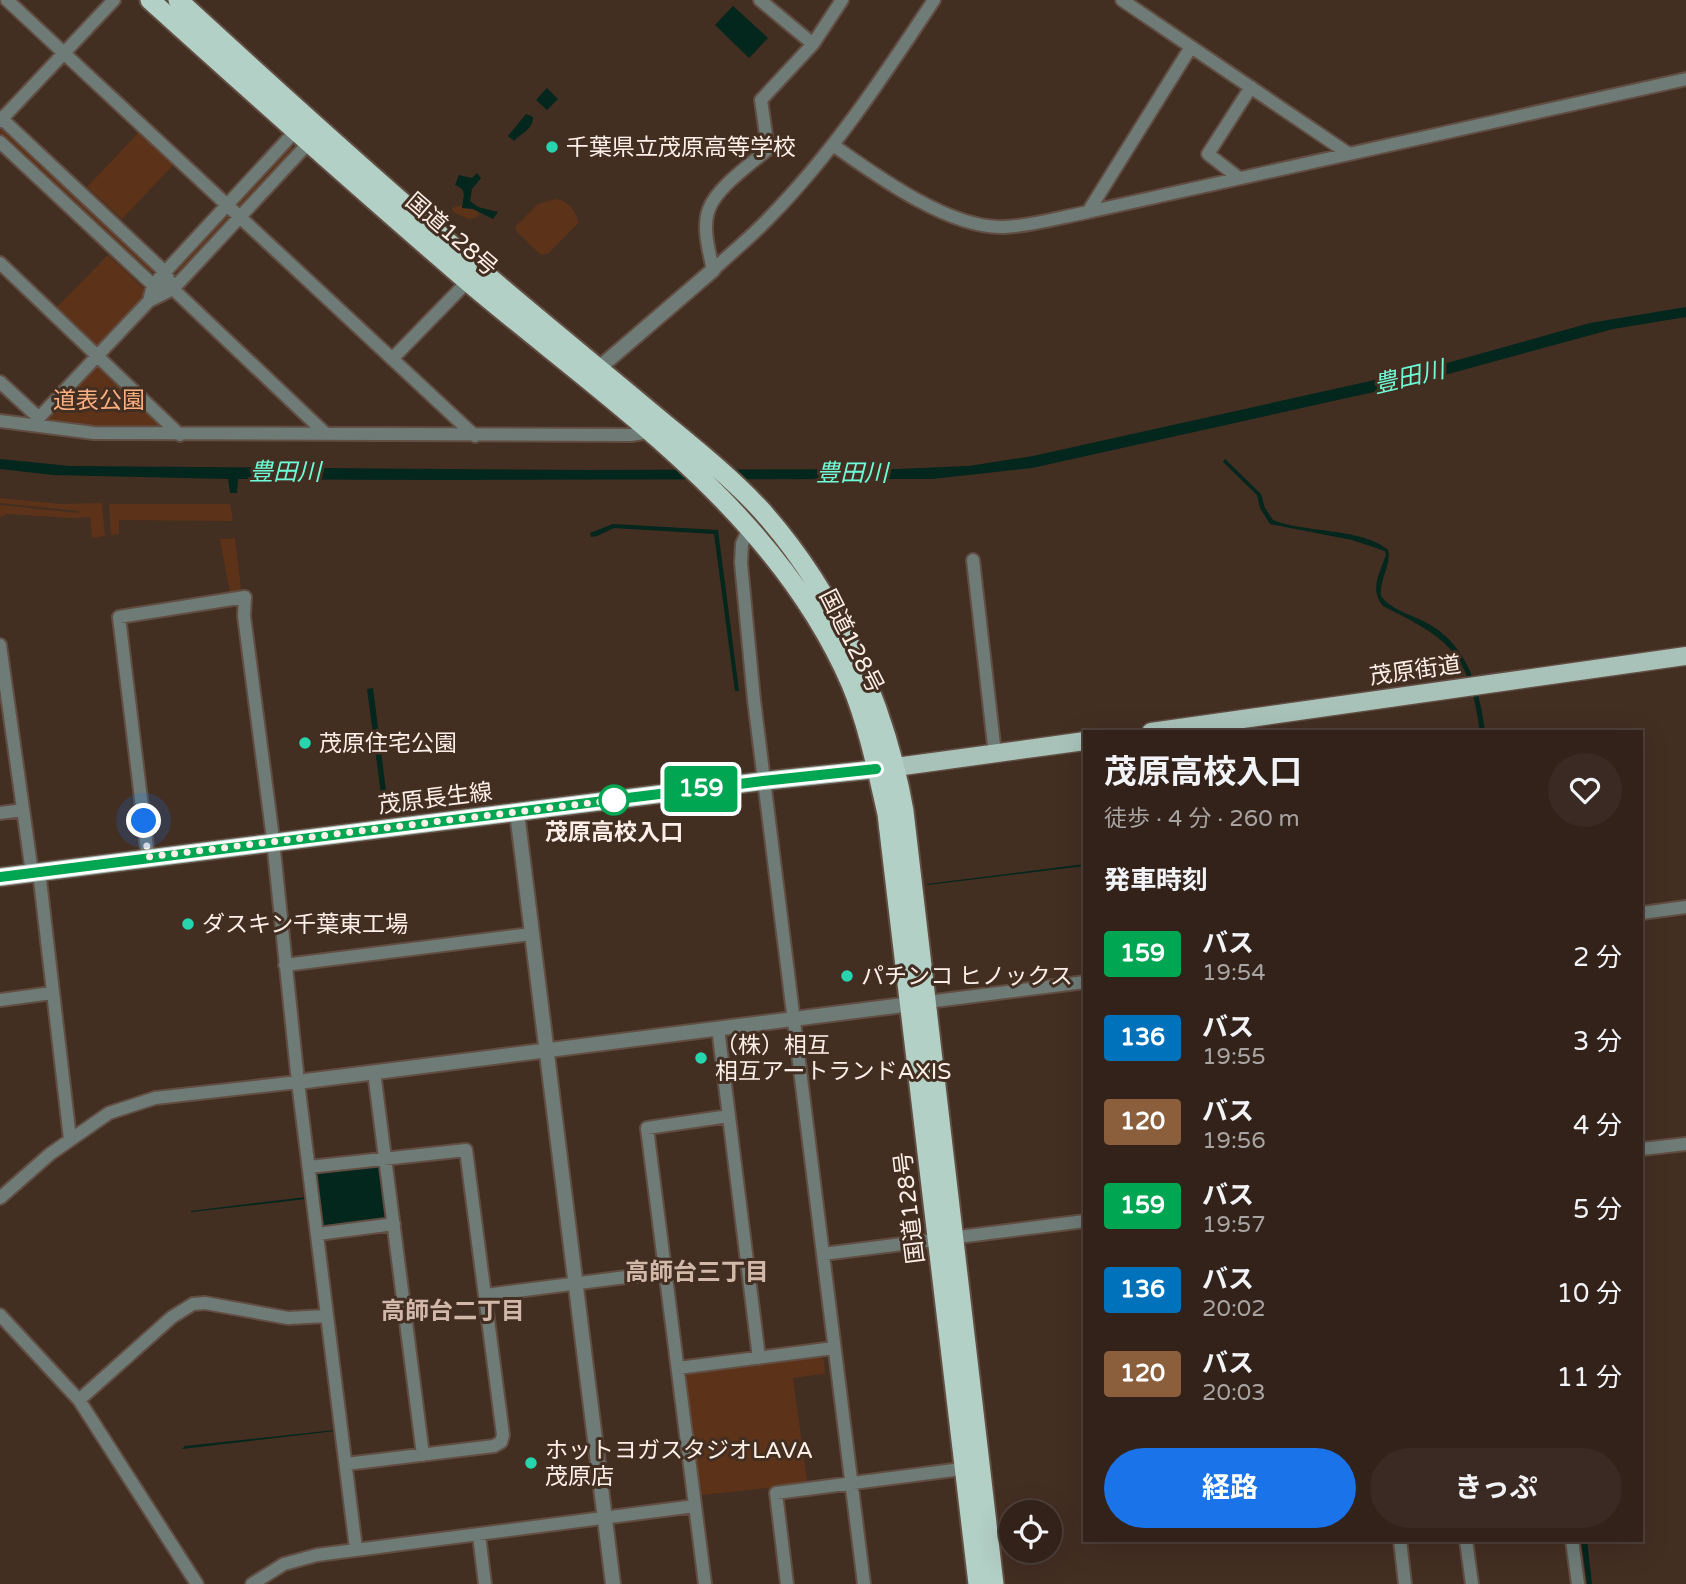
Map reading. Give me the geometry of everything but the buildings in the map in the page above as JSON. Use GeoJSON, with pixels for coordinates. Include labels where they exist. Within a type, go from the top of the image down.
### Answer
{"type":"FeatureCollection","features":[{"type":"Feature","properties":{"kind":"highway","name":"国道128号"},"geometry":{"type":"LineString","coordinates":[[150,0],[306,133],[468,281],[593,374]]}},
{"type":"Feature","properties":{"kind":"highway","name":"国道128号"},"geometry":{"type":"LineString","coordinates":[[178,0],[306,133],[482,271],[660,434],[729,505],[782,566],[826,635],[851,684],[862,716],[904,811],[918,1003],[973,1467],[994,1584]]}},
{"type":"Feature","properties":{"kind":"highway","name":"国道128号"},"geometry":{"type":"LineString","coordinates":[[660,434],[688,443],[758,507],[804,566],[837,620],[869,687],[886,768]]}},
{"type":"Feature","properties":{"kind":"highway","name":"国道128号"},"geometry":{"type":"LineString","coordinates":[[973,1467],[978,1584]]}},
{"type":"Feature","properties":{"kind":"main road","name":"茂原街道"},"geometry":{"type":"LineString","coordinates":[[1165,730],[1686,656]]}},
{"type":"Feature","properties":{"kind":"main road"},"geometry":{"type":"LineString","coordinates":[[886,768],[1083,741]]}},
{"type":"Feature","properties":{"kind":"main road","name":"茂原長生線"},"geometry":{"type":"LineString","coordinates":[[0,877],[763,781],[886,768]]}},
{"type":"Feature","properties":{"kind":"street"},"geometry":{"type":"LineString","coordinates":[[7,0],[475,436]]}},
{"type":"Feature","properties":{"kind":"street"},"geometry":{"type":"LineString","coordinates":[[114,0],[1,119],[165,271],[173,289],[326,434]]}},
{"type":"Feature","properties":{"kind":"street"},"geometry":{"type":"LineString","coordinates":[[760,0],[813,44]]}},
{"type":"Feature","properties":{"kind":"street"},"geometry":{"type":"LineString","coordinates":[[713,270],[706,234],[709,209],[720,192],[768,149],[761,100],[813,44],[842,0]]}},
{"type":"Feature","properties":{"kind":"street"},"geometry":{"type":"LineString","coordinates":[[593,374],[767,220],[833,145],[874,91],[934,0]]}},
{"type":"Feature","properties":{"kind":"street"},"geometry":{"type":"LineString","coordinates":[[1122,0],[1349,154]]}},
{"type":"Feature","properties":{"kind":"street"},"geometry":{"type":"LineString","coordinates":[[1088,212],[1191,47]]}},
{"type":"Feature","properties":{"kind":"street"},"geometry":{"type":"LineString","coordinates":[[833,145],[865,168],[953,217],[975,225],[1005,227],[1088,212],[1686,79]]}},
{"type":"Feature","properties":{"kind":"street"},"geometry":{"type":"LineString","coordinates":[[1239,178],[1208,154],[1251,87]]}},
{"type":"Feature","properties":{"kind":"street"},"geometry":{"type":"LineString","coordinates":[[149,301],[153,285],[226,205],[306,133]]}},
{"type":"Feature","properties":{"kind":"street"},"geometry":{"type":"LineString","coordinates":[[35,421],[149,301],[173,289],[240,218],[306,133]]}},
{"type":"Feature","properties":{"kind":"street"},"geometry":{"type":"LineString","coordinates":[[0,142],[153,285],[173,289]]}},
{"type":"Feature","properties":{"kind":"street"},"geometry":{"type":"LineString","coordinates":[[0,263],[180,435]]}},
{"type":"Feature","properties":{"kind":"street"},"geometry":{"type":"LineString","coordinates":[[392,359],[468,281]]}},
{"type":"Feature","properties":{"kind":"street"},"geometry":{"type":"LineString","coordinates":[[0,382],[35,421]]}},
{"type":"Feature","properties":{"kind":"street"},"geometry":{"type":"LineString","coordinates":[[0,421],[35,421],[94,433],[180,435],[660,434]]}},
{"type":"Feature","properties":{"kind":"street"},"geometry":{"type":"LineString","coordinates":[[749,528],[742,544],[741,563],[763,781],[864,1584]]}},
{"type":"Feature","properties":{"kind":"street"},"geometry":{"type":"LineString","coordinates":[[973,560],[995,754]]}},
{"type":"Feature","properties":{"kind":"street"},"geometry":{"type":"LineString","coordinates":[[148,857],[118,617],[245,597],[244,616],[356,1549]]}},
{"type":"Feature","properties":{"kind":"street"},"geometry":{"type":"LineString","coordinates":[[0,645],[5,727],[35,872],[70,1139]]}},
{"type":"Feature","properties":{"kind":"street"},"geometry":{"type":"LineString","coordinates":[[0,813],[23,810]]}},
{"type":"Feature","properties":{"kind":"street"},"geometry":{"type":"LineString","coordinates":[[517,813],[613,1584]]}},
{"type":"Feature","properties":{"kind":"street"},"geometry":{"type":"LineString","coordinates":[[1643,913],[1686,907]]}},
{"type":"Feature","properties":{"kind":"street"},"geometry":{"type":"LineString","coordinates":[[285,965],[531,934]]}},
{"type":"Feature","properties":{"kind":"street"},"geometry":{"type":"LineString","coordinates":[[0,1198],[70,1139],[109,1113],[155,1098],[1083,982]]}},
{"type":"Feature","properties":{"kind":"street"},"geometry":{"type":"LineString","coordinates":[[0,1000],[52,993]]}},
{"type":"Feature","properties":{"kind":"street"},"geometry":{"type":"LineString","coordinates":[[718,1028],[759,1358]]}},
{"type":"Feature","properties":{"kind":"street"},"geometry":{"type":"LineString","coordinates":[[374,1072],[423,1455]]}},
{"type":"Feature","properties":{"kind":"street"},"geometry":{"type":"LineString","coordinates":[[705,1584],[647,1128],[729,1116]]}},
{"type":"Feature","properties":{"kind":"street"},"geometry":{"type":"LineString","coordinates":[[1643,1149],[1686,1144]]}},
{"type":"Feature","properties":{"kind":"street"},"geometry":{"type":"LineString","coordinates":[[309,1167],[466,1150],[486,1295],[502,1439],[494,1447],[346,1464]]}},
{"type":"Feature","properties":{"kind":"street"},"geometry":{"type":"LineString","coordinates":[[822,1254],[1083,1222]]}},
{"type":"Feature","properties":{"kind":"street"},"geometry":{"type":"LineString","coordinates":[[318,1234],[394,1224]]}},
{"type":"Feature","properties":{"kind":"street"},"geometry":{"type":"LineString","coordinates":[[486,1295],[665,1272]]}},
{"type":"Feature","properties":{"kind":"street"},"geometry":{"type":"LineString","coordinates":[[79,1400],[172,1317],[193,1304],[205,1303],[289,1318],[327,1315]]}},
{"type":"Feature","properties":{"kind":"street"},"geometry":{"type":"LineString","coordinates":[[0,1315],[79,1400],[197,1584]]}},
{"type":"Feature","properties":{"kind":"street"},"geometry":{"type":"LineString","coordinates":[[678,1368],[834,1348]]}},
{"type":"Feature","properties":{"kind":"street"},"geometry":{"type":"LineString","coordinates":[[787,1584],[776,1493],[973,1467]]}},
{"type":"Feature","properties":{"kind":"street"},"geometry":{"type":"LineString","coordinates":[[252,1584],[297,1559],[356,1549],[695,1506]]}},
{"type":"Feature","properties":{"kind":"street"},"geometry":{"type":"LineString","coordinates":[[479,1535],[485,1584]]}},
{"type":"Feature","properties":{"kind":"street"},"geometry":{"type":"LineString","coordinates":[[1400,1542],[1405,1584]]}},
{"type":"Feature","properties":{"kind":"street"},"geometry":{"type":"LineString","coordinates":[[1466,1542],[1472,1584]]}},
{"type":"Feature","properties":{"kind":"street"},"geometry":{"type":"LineString","coordinates":[[1572,1542],[1578,1584]]}},
{"type":"Feature","properties":{"kind":"green space"},"geometry":{"type":"Polygon","coordinates":[[[4,128],[153,267],[152,272],[147,272],[0,135],[0,130],[4,128]]]}},
{"type":"Feature","properties":{"kind":"green space"},"geometry":{"type":"Polygon","coordinates":[[[140,131],[175,163],[122,219],[87,187],[140,131]]]}},
{"type":"Feature","properties":{"kind":"green space"},"geometry":{"type":"Polygon","coordinates":[[[289,146],[295,150],[242,208],[238,209],[235,204],[289,146]]]}},
{"type":"Feature","properties":{"kind":"green space"},"geometry":{"type":"Polygon","coordinates":[[[556,199],[571,207],[578,223],[549,253],[541,255],[515,227],[538,204],[556,199]]]}},
{"type":"Feature","properties":{"kind":"green space"},"geometry":{"type":"Polygon","coordinates":[[[462,205],[479,212],[478,217],[468,219],[453,212],[452,208],[462,205]]]}},
{"type":"Feature","properties":{"kind":"green space"},"geometry":{"type":"Polygon","coordinates":[[[226,215],[229,221],[179,272],[176,268],[226,215]]]}},
{"type":"Feature","properties":{"kind":"green space"},"geometry":{"type":"Polygon","coordinates":[[[108,255],[144,289],[145,300],[101,345],[94,345],[55,309],[108,255]]]}},
{"type":"Feature","properties":{"kind":"green space","name":"道表公園"},"geometry":{"type":"Polygon","coordinates":[[[104,366],[164,424],[162,430],[96,429],[49,423],[47,416],[93,367],[104,366]]]}},
{"type":"Feature","properties":{"kind":"green space"},"geometry":{"type":"Polygon","coordinates":[[[0,498],[61,504],[102,503],[105,536],[92,538],[90,517],[6,514],[0,518],[0,505],[79,511],[0,503],[0,498]]]}},
{"type":"Feature","properties":{"kind":"green space"},"geometry":{"type":"Polygon","coordinates":[[[109,504],[230,504],[233,521],[119,520],[119,534],[111,535],[109,504]]]}},
{"type":"Feature","properties":{"kind":"green space"},"geometry":{"type":"Polygon","coordinates":[[[235,538],[241,588],[239,592],[230,593],[220,539],[235,538]]]}},
{"type":"Feature","properties":{"kind":"green space"},"geometry":{"type":"Polygon","coordinates":[[[820,1357],[824,1360],[825,1373],[793,1378],[807,1481],[804,1484],[703,1495],[700,1493],[685,1377],[689,1373],[820,1357]]]}},
{"type":"Feature","properties":{"kind":"water"},"geometry":{"type":"Polygon","coordinates":[[[733,6],[768,38],[749,58],[715,25],[733,6]]]}},
{"type":"Feature","properties":{"kind":"water"},"geometry":{"type":"Polygon","coordinates":[[[547,88],[558,99],[547,110],[536,100],[547,88]]]}},
{"type":"Feature","properties":{"kind":"water"},"geometry":{"type":"Polygon","coordinates":[[[526,114],[533,117],[531,125],[514,141],[508,136],[526,114]]]}},
{"type":"Feature","properties":{"kind":"water"},"geometry":{"type":"Polygon","coordinates":[[[477,173],[481,178],[472,189],[470,201],[478,207],[498,212],[493,219],[473,209],[462,208],[463,191],[455,185],[459,175],[472,178],[477,173]]]}},
{"type":"Feature","properties":{"kind":"water","name":"豊田川"},"geometry":{"type":"Polygon","coordinates":[[[1686,307],[1686,317],[1613,329],[1419,382],[1032,468],[932,479],[238,479],[237,493],[230,493],[228,479],[53,475],[0,469],[0,459],[70,466],[586,470],[897,469],[969,466],[1033,456],[1429,368],[1590,323],[1686,307]]]}},
{"type":"Feature","properties":{"kind":"water"},"geometry":{"type":"Polygon","coordinates":[[[1225,459],[1261,494],[1265,508],[1273,520],[1349,534],[1377,543],[1388,550],[1381,596],[1395,608],[1438,630],[1460,653],[1474,682],[1485,730],[1480,730],[1470,683],[1453,652],[1441,640],[1383,606],[1379,600],[1376,587],[1385,551],[1352,540],[1270,524],[1260,508],[1257,495],[1223,462],[1225,459]]]}},
{"type":"Feature","properties":{"kind":"water"},"geometry":{"type":"Polygon","coordinates":[[[613,524],[718,530],[739,691],[735,691],[714,534],[614,528],[591,537],[590,533],[613,524]]]}},
{"type":"Feature","properties":{"kind":"water"},"geometry":{"type":"Polygon","coordinates":[[[373,688],[389,815],[384,816],[367,689],[373,688]]]}},
{"type":"Feature","properties":{"kind":"water"},"geometry":{"type":"Polygon","coordinates":[[[1083,864],[1083,866],[927,884],[1083,864]]]}},
{"type":"Feature","properties":{"kind":"water"},"geometry":{"type":"Polygon","coordinates":[[[376,1163],[380,1167],[386,1216],[382,1220],[326,1228],[323,1225],[317,1174],[320,1171],[376,1163]]]}},
{"type":"Feature","properties":{"kind":"water"},"geometry":{"type":"Polygon","coordinates":[[[306,1199],[191,1212],[191,1211],[306,1199]]]}},
{"type":"Feature","properties":{"kind":"water"},"geometry":{"type":"Polygon","coordinates":[[[335,1431],[182,1449],[185,1446],[335,1431]]]}},
{"type":"Feature","properties":{"kind":"water"},"geometry":{"type":"Polygon","coordinates":[[[1581,1542],[1587,1542],[1592,1584],[1587,1584],[1581,1542]]]}},
{"type":"Feature","properties":{"kind":"bus line","name":"159"},"geometry":{"type":"LineString","coordinates":[[0,877],[876,769]]}},
{"type":"Feature","properties":{"kind":"place","name":"千葉県立茂原高等学校"},"geometry":{"type":"Point","coordinates":[552,147]}},
{"type":"Feature","properties":{"kind":"place","name":"茂原住宅公園"},"geometry":{"type":"Point","coordinates":[305,743]}},
{"type":"Feature","properties":{"kind":"place","name":"茂原高校入口"},"geometry":{"type":"Point","coordinates":[614,800]}},
{"type":"Feature","properties":{"kind":"place","name":"ダスキン千葉東工場"},"geometry":{"type":"Point","coordinates":[188,924]}},
{"type":"Feature","properties":{"kind":"place","name":"パチンコ ヒノックス"},"geometry":{"type":"Point","coordinates":[847,976]}},
{"type":"Feature","properties":{"kind":"place","name":"（株）相互 相互アートランドAXIS"},"geometry":{"type":"Point","coordinates":[701,1058]}},
{"type":"Feature","properties":{"kind":"place","name":"ホットヨガスタジオLAVA 茂原店"},"geometry":{"type":"Point","coordinates":[531,1463]}},
{"type":"Feature","properties":{"kind":"district","name":"高師台三丁目"},"geometry":{"type":"Point","coordinates":[697,1272]}},
{"type":"Feature","properties":{"kind":"district","name":"高師台二丁目"},"geometry":{"type":"Point","coordinates":[453,1311]}},
{"type":"Feature","properties":{"kind":"route"},"geometry":{"type":"LineString","coordinates":[[144,821],[148,857],[614,800]]}}]}
